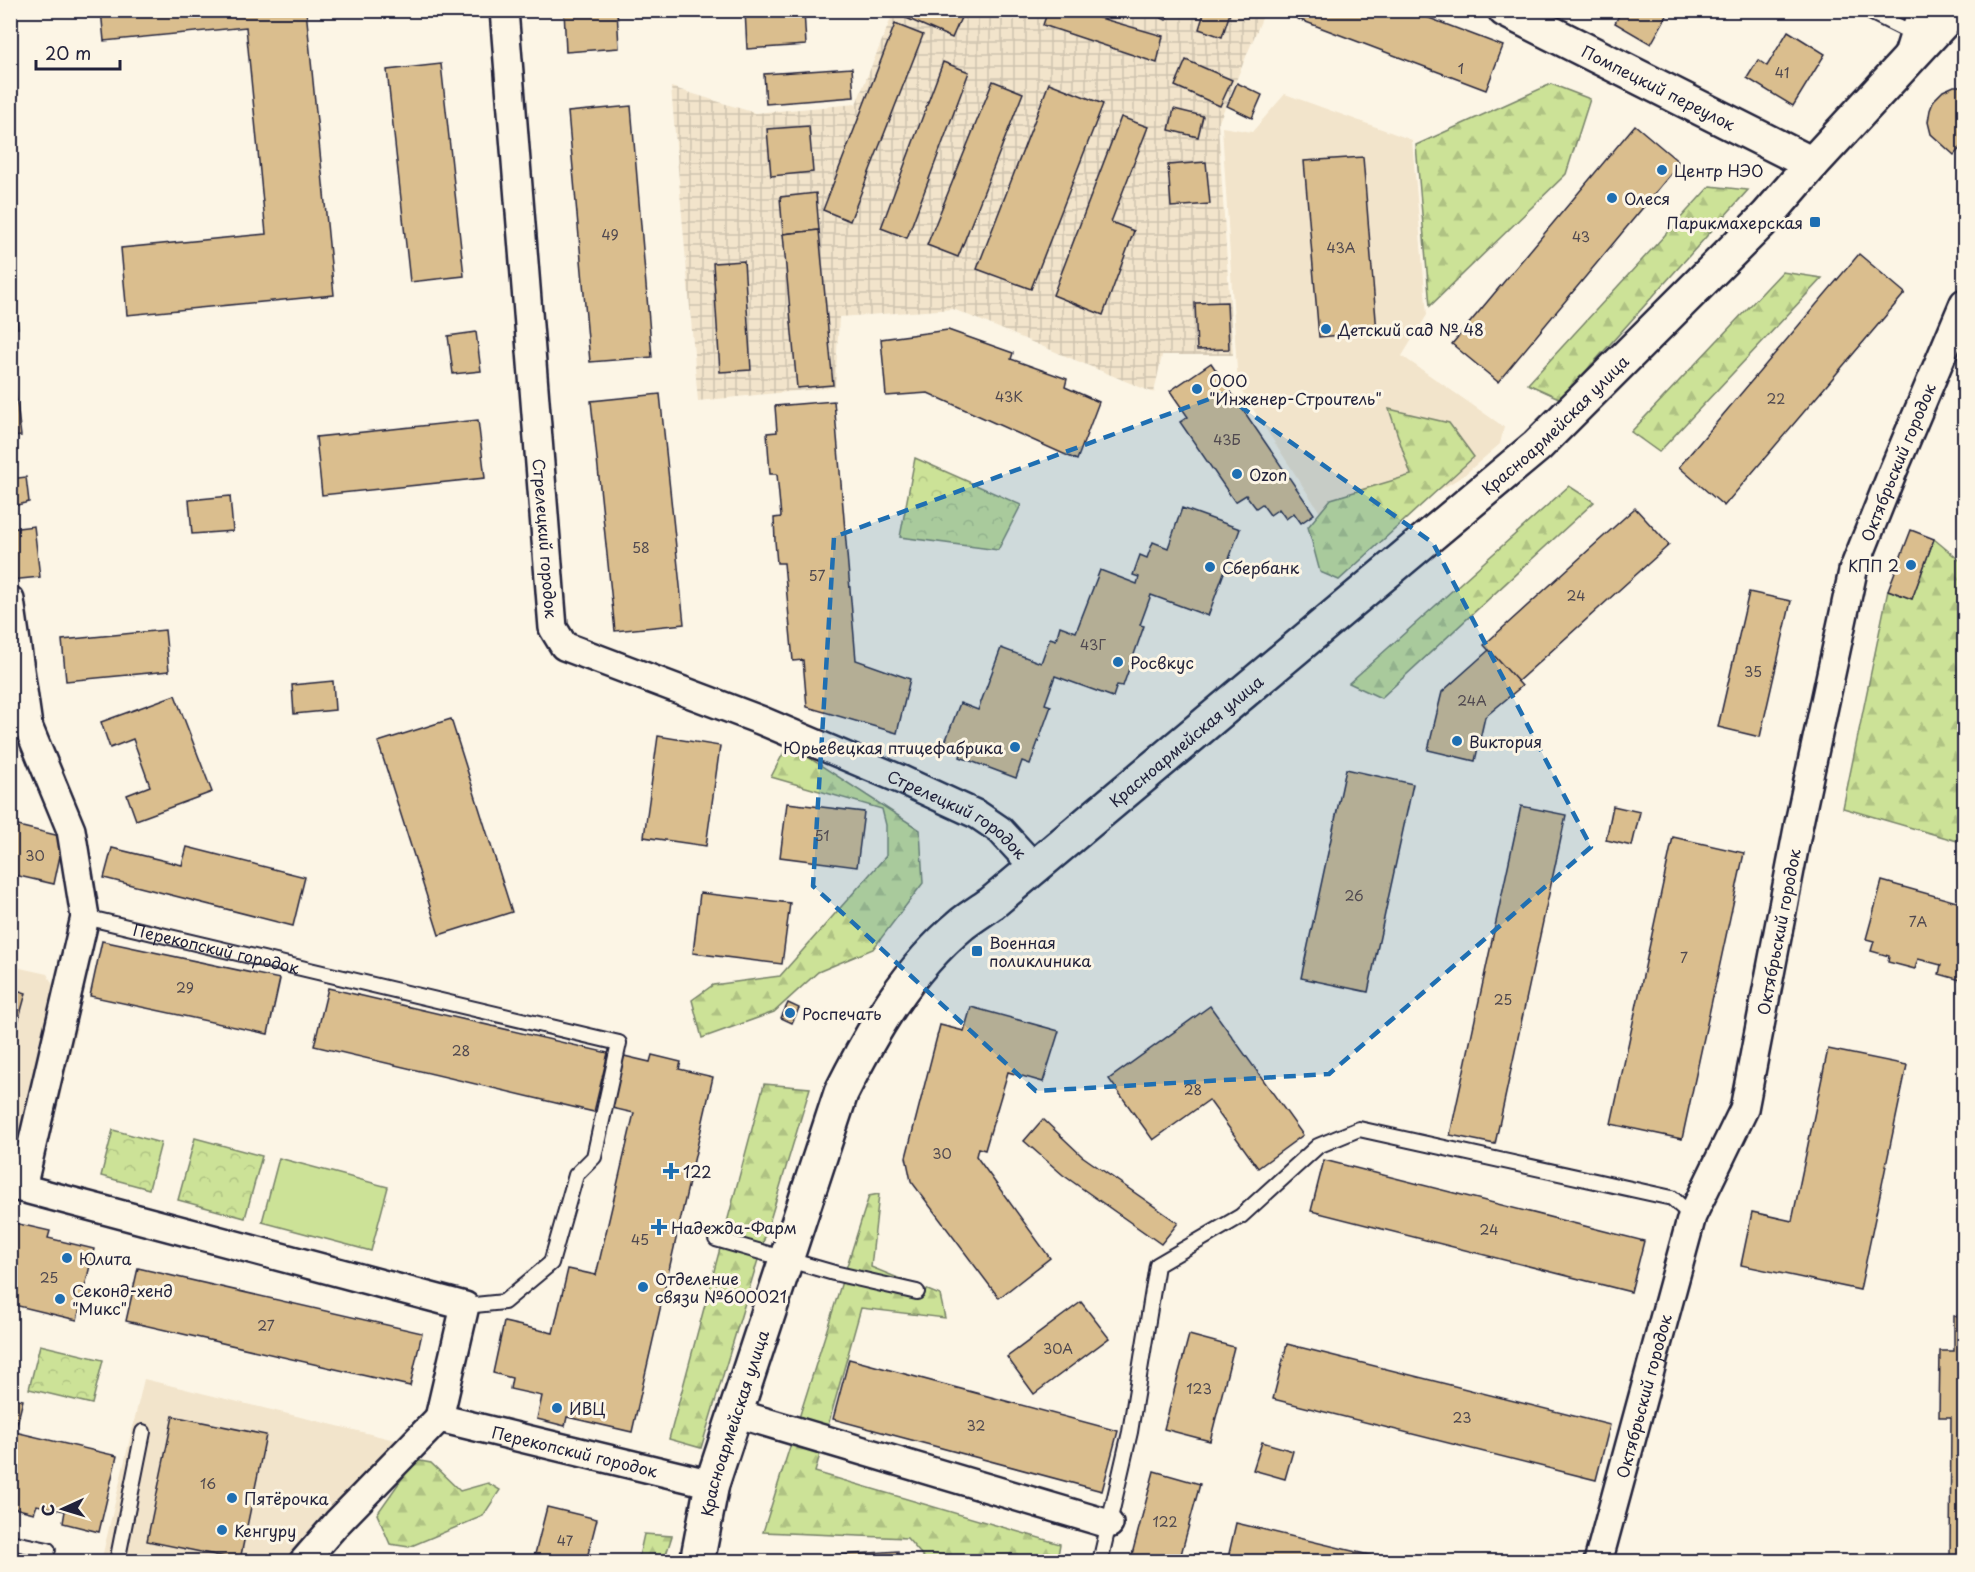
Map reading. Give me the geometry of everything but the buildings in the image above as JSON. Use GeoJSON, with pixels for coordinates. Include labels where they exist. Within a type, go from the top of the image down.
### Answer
{"type":"FeatureCollection","features":[{"type":"Feature","properties":{"kind":"street","name":"Стрелецкий городок"},"geometry":{"type":"LineString","coordinates":[[504,10],[553,628],[564,646],[760,720],[978,815],[1000,830],[1035,868]]}},
{"type":"Feature","properties":{"kind":"street","name":"Помпецкий переулок"},"geometry":{"type":"LineString","coordinates":[[1506,10],[1812,164]]}},
{"type":"Feature","properties":{"kind":"street","name":"Красноармейская улица"},"geometry":{"type":"LineString","coordinates":[[697,1562],[712,1484],[841,1093],[867,1041],[897,993],[962,924],[1035,868],[1537,446],[1767,216],[1812,164],[1913,36],[1954,10]]}},
{"type":"Feature","properties":{"kind":"street","name":"Октябрьский городок"},"geometry":{"type":"LineString","coordinates":[[1598,1562],[1692,1216],[1744,1108],[1799,823],[1853,571],[1965,303]]}},
{"type":"Feature","properties":{"kind":"street"},"geometry":{"type":"LineString","coordinates":[[10,600],[28,726],[71,831],[85,917],[16,1186],[465,1306],[439,1418],[337,1523],[303,1562]]}},
{"type":"Feature","properties":{"kind":"street"},"geometry":{"type":"LineString","coordinates":[[735,1413],[1109,1524]]}},
{"type":"Feature","properties":{"kind":"street","name":"Перекопский городок"},"geometry":{"type":"LineString","coordinates":[[439,1418],[712,1484]]}},
{"type":"Feature","properties":{"kind":"lane"},"geometry":{"type":"LineString","coordinates":[[1866,10],[1913,36]]}},
{"type":"Feature","properties":{"kind":"lane","name":"Перекопский городок"},"geometry":{"type":"LineString","coordinates":[[85,917],[619,1043],[594,1157],[576,1175],[551,1263],[504,1302],[465,1306]]}},
{"type":"Feature","properties":{"kind":"lane"},"geometry":{"type":"LineString","coordinates":[[1100,1562],[1130,1432],[1156,1265],[1241,1216],[1318,1146],[1359,1130],[1672,1198],[1692,1216]]}},
{"type":"Feature","properties":{"kind":"lane"},"geometry":{"type":"LineString","coordinates":[[717,1239],[785,1261],[917,1292]]}},
{"type":"Feature","properties":{"kind":"lane"},"geometry":{"type":"LineString","coordinates":[[117,1562],[143,1432]]}},
{"type":"Feature","properties":{"kind":"lane"},"geometry":{"type":"LineString","coordinates":[[10,1542],[48,1550]]}},
{"type":"Feature","properties":{"kind":"highlighted area"},"geometry":{"type":"Polygon","coordinates":[[[1223,394],[1433,543],[1591,847],[1329,1074],[1036,1091],[813,886],[834,537],[1223,394]]]}},
{"type":"Feature","properties":{"kind":"shaded area"},"geometry":{"type":"Polygon","coordinates":[[[1032,10],[1265,11],[1218,124],[1233,355],[1162,355],[1154,393],[953,309],[839,317],[835,387],[698,401],[671,87],[755,113],[856,104],[894,11],[1007,11],[1029,17],[1032,10]]]}},
{"type":"Feature","properties":{"kind":"shaded area","name":"Детский сад № 48"},"geometry":{"type":"Polygon","coordinates":[[[1285,94],[1412,140],[1427,315],[1402,356],[1504,427],[1500,444],[1463,476],[1343,548],[1238,386],[1222,127],[1252,132],[1285,94]]]}},
{"type":"Feature","properties":{"kind":"shaded area"},"geometry":{"type":"Polygon","coordinates":[[[11,966],[47,974],[77,1028],[45,1158],[11,1150],[11,966]]]}},
{"type":"Feature","properties":{"kind":"shaded area"},"geometry":{"type":"Polygon","coordinates":[[[144,1379],[395,1440],[286,1561],[101,1562],[144,1379]]]}},
{"type":"Feature","properties":{"kind":"green space"},"geometry":{"type":"Polygon","coordinates":[[[1551,84],[1590,99],[1566,174],[1430,306],[1416,145],[1551,84]]]}},
{"type":"Feature","properties":{"kind":"green space"},"geometry":{"type":"Polygon","coordinates":[[[1710,186],[1748,190],[1561,399],[1528,384],[1710,186]]]}},
{"type":"Feature","properties":{"kind":"green space"},"geometry":{"type":"Polygon","coordinates":[[[1782,272],[1822,278],[1659,452],[1631,432],[1782,272]]]}},
{"type":"Feature","properties":{"kind":"green space"},"geometry":{"type":"Polygon","coordinates":[[[1389,409],[1449,423],[1474,457],[1339,580],[1320,572],[1308,527],[1331,499],[1411,475],[1389,409]]]}},
{"type":"Feature","properties":{"kind":"green space"},"geometry":{"type":"Polygon","coordinates":[[[915,458],[1021,505],[998,550],[900,537],[915,458]]]}},
{"type":"Feature","properties":{"kind":"green space"},"geometry":{"type":"Polygon","coordinates":[[[1569,486],[1594,502],[1381,698],[1349,683],[1569,486]]]}},
{"type":"Feature","properties":{"kind":"green space"},"geometry":{"type":"Polygon","coordinates":[[[1934,539],[1964,564],[1964,843],[1843,808],[1888,590],[1912,599],[1934,539]]]}},
{"type":"Feature","properties":{"kind":"green space"},"geometry":{"type":"Polygon","coordinates":[[[788,744],[920,830],[923,883],[873,949],[818,972],[774,1012],[702,1038],[692,1000],[713,985],[780,976],[886,856],[886,825],[882,809],[771,777],[788,744]]]}},
{"type":"Feature","properties":{"kind":"green space"},"geometry":{"type":"Polygon","coordinates":[[[764,1084],[810,1088],[701,1448],[669,1439],[764,1084]]]}},
{"type":"Feature","properties":{"kind":"green space"},"geometry":{"type":"Polygon","coordinates":[[[113,1130],[161,1143],[149,1189],[101,1176],[113,1130]]]}},
{"type":"Feature","properties":{"kind":"green space"},"geometry":{"type":"Polygon","coordinates":[[[195,1138],[262,1156],[245,1218],[178,1200],[195,1138]]]}},
{"type":"Feature","properties":{"kind":"green space"},"geometry":{"type":"Polygon","coordinates":[[[279,1158],[388,1187],[371,1251],[262,1222],[279,1158]]]}},
{"type":"Feature","properties":{"kind":"green space"},"geometry":{"type":"Polygon","coordinates":[[[879,1194],[871,1267],[940,1295],[945,1318],[861,1308],[815,1472],[1060,1544],[1057,1561],[927,1561],[907,1538],[763,1532],[869,1196],[879,1194]]]}},
{"type":"Feature","properties":{"kind":"green space"},"geometry":{"type":"Polygon","coordinates":[[[40,1345],[103,1360],[92,1404],[29,1389],[40,1345]]]}},
{"type":"Feature","properties":{"kind":"green space"},"geometry":{"type":"Polygon","coordinates":[[[415,1460],[431,1463],[460,1491],[488,1483],[500,1490],[483,1516],[409,1547],[390,1544],[377,1514],[415,1460]]]}},
{"type":"Feature","properties":{"kind":"green space"},"geometry":{"type":"Polygon","coordinates":[[[644,1534],[672,1536],[664,1561],[638,1561],[644,1534]]]}},
{"type":"Feature","properties":{"kind":"place","name":"Центр НЭО"},"geometry":{"type":"Point","coordinates":[1662,170]}},
{"type":"Feature","properties":{"kind":"place","name":"Олеся"},"geometry":{"type":"Point","coordinates":[1612,198]}},
{"type":"Feature","properties":{"kind":"place","name":"Парикмахерская"},"geometry":{"type":"Point","coordinates":[1815,222]}},
{"type":"Feature","properties":{"kind":"place","name":"Детский сад № 48"},"geometry":{"type":"Point","coordinates":[1326,329]}},
{"type":"Feature","properties":{"kind":"place","name":"ООО \"Инженер-Строитель\""},"geometry":{"type":"Point","coordinates":[1197,389]}},
{"type":"Feature","properties":{"kind":"place","name":"Ozon"},"geometry":{"type":"Point","coordinates":[1237,474]}},
{"type":"Feature","properties":{"kind":"place","name":"КПП 2"},"geometry":{"type":"Point","coordinates":[1911,565]}},
{"type":"Feature","properties":{"kind":"place","name":"Сбербанк"},"geometry":{"type":"Point","coordinates":[1210,567]}},
{"type":"Feature","properties":{"kind":"place","name":"Росвкус"},"geometry":{"type":"Point","coordinates":[1118,662]}},
{"type":"Feature","properties":{"kind":"place","name":"Виктория"},"geometry":{"type":"Point","coordinates":[1457,741]}},
{"type":"Feature","properties":{"kind":"place","name":"Юрьевецкая птицефабрика"},"geometry":{"type":"Point","coordinates":[1015,747]}},
{"type":"Feature","properties":{"kind":"place","name":"Военная поликлиника"},"geometry":{"type":"Point","coordinates":[977,951]}},
{"type":"Feature","properties":{"kind":"place","name":"Роспечать"},"geometry":{"type":"Point","coordinates":[790,1013]}},
{"type":"Feature","properties":{"kind":"place","name":"122"},"geometry":{"type":"Point","coordinates":[671,1171]}},
{"type":"Feature","properties":{"kind":"place","name":"Надежда-Фарм"},"geometry":{"type":"Point","coordinates":[659,1227]}},
{"type":"Feature","properties":{"kind":"place","name":"Юлита"},"geometry":{"type":"Point","coordinates":[67,1258]}},
{"type":"Feature","properties":{"kind":"place","name":"Отделение связи №600021"},"geometry":{"type":"Point","coordinates":[643,1287]}},
{"type":"Feature","properties":{"kind":"place","name":"Секонд-хенд \"Микс\""},"geometry":{"type":"Point","coordinates":[60,1299]}},
{"type":"Feature","properties":{"kind":"place","name":"ИВЦ"},"geometry":{"type":"Point","coordinates":[557,1408]}},
{"type":"Feature","properties":{"kind":"place","name":"Пятёрочка"},"geometry":{"type":"Point","coordinates":[232,1498]}},
{"type":"Feature","properties":{"kind":"place","name":"Кенгуру"},"geometry":{"type":"Point","coordinates":[222,1530]}}]}
